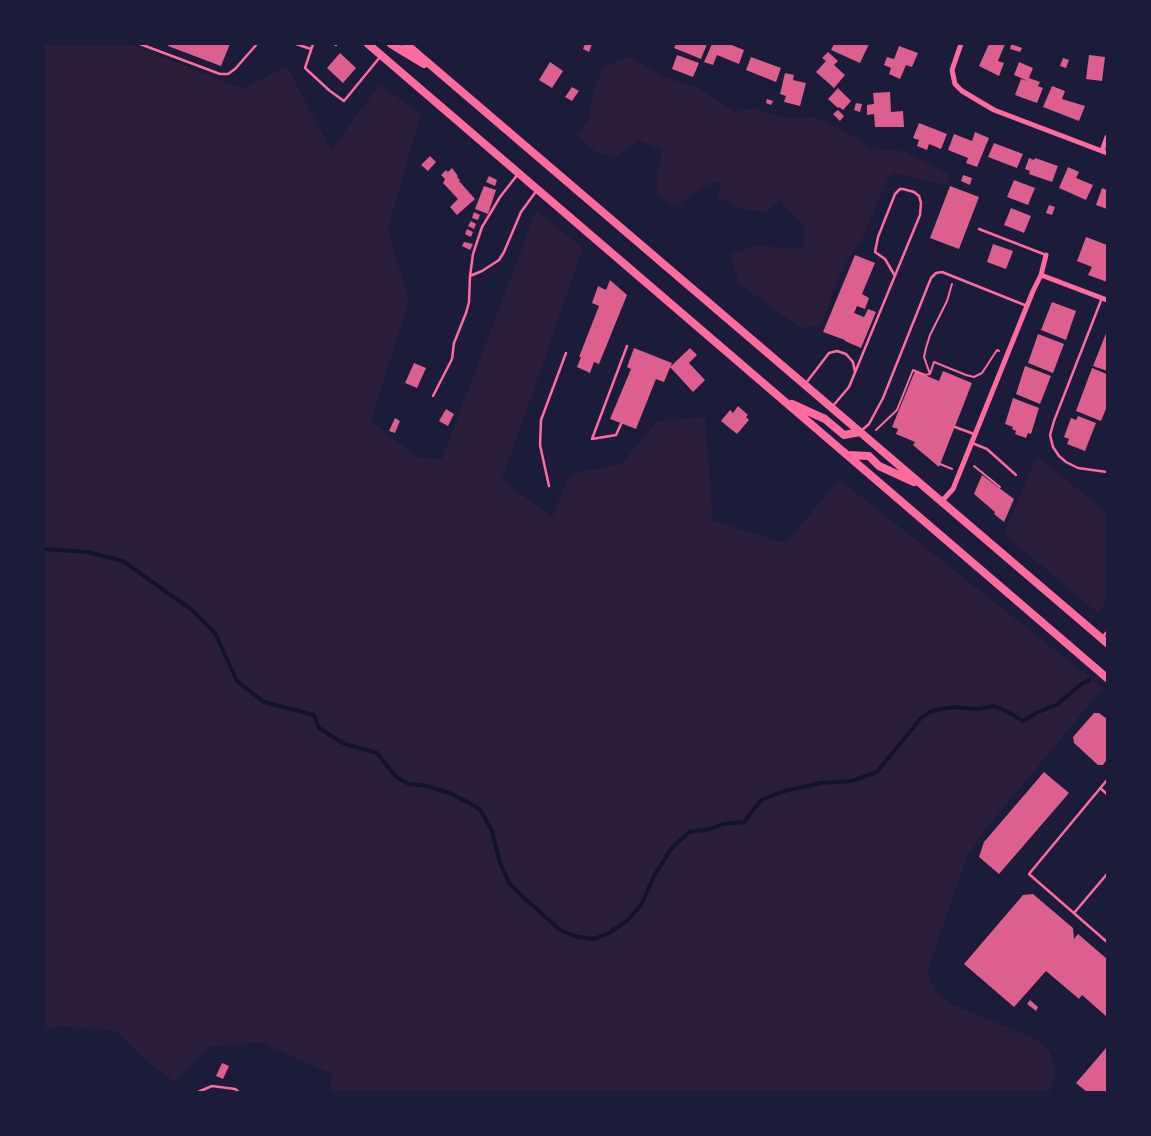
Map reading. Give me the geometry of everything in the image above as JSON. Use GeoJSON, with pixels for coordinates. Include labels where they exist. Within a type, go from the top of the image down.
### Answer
{"type":"FeatureCollection","features":[{"type":"Feature","properties":{"kind":"main road"},"geometry":{"type":"LineString","coordinates":[[368,44],[1107,678]]}},
{"type":"Feature","properties":{"kind":"main road"},"geometry":{"type":"LineString","coordinates":[[391,44],[440,74]]}},
{"type":"Feature","properties":{"kind":"main road"},"geometry":{"type":"LineString","coordinates":[[406,44],[1107,644]]}},
{"type":"Feature","properties":{"kind":"main road"},"geometry":{"type":"LineString","coordinates":[[783,400],[825,419],[844,434],[860,432]]}},
{"type":"Feature","properties":{"kind":"main road"},"geometry":{"type":"LineString","coordinates":[[847,455],[869,456],[879,466],[922,486]]}},
{"type":"Feature","properties":{"kind":"street"},"geometry":{"type":"LineString","coordinates":[[961,44],[952,70],[954,84],[962,91],[994,110],[1104,152],[1107,137]]}},
{"type":"Feature","properties":{"kind":"street"},"geometry":{"type":"LineString","coordinates":[[941,502],[953,489],[1041,275],[1046,255]]}},
{"type":"Feature","properties":{"kind":"street"},"geometry":{"type":"LineString","coordinates":[[1041,275],[1104,299]]}},
{"type":"Feature","properties":{"kind":"lane"},"geometry":{"type":"LineString","coordinates":[[140,44],[220,74],[228,74],[235,69],[257,44]]}},
{"type":"Feature","properties":{"kind":"lane"},"geometry":{"type":"LineString","coordinates":[[296,44],[310,49]]}},
{"type":"Feature","properties":{"kind":"lane"},"geometry":{"type":"LineString","coordinates":[[313,44],[306,68],[337,98],[344,101],[382,55]]}},
{"type":"Feature","properties":{"kind":"lane"},"geometry":{"type":"LineString","coordinates":[[433,396],[452,359],[454,343],[469,302],[473,254],[482,227],[500,197],[519,173]]}},
{"type":"Feature","properties":{"kind":"lane"},"geometry":{"type":"LineString","coordinates":[[831,408],[849,387],[855,374],[895,276],[921,210],[919,196],[914,192],[903,189],[900,189],[895,194],[878,237],[875,252],[885,259],[895,276]]}},
{"type":"Feature","properties":{"kind":"lane"},"geometry":{"type":"LineString","coordinates":[[470,276],[499,260],[521,212],[537,190]]}},
{"type":"Feature","properties":{"kind":"lane"},"geometry":{"type":"LineString","coordinates":[[979,229],[1046,255]]}},
{"type":"Feature","properties":{"kind":"lane"},"geometry":{"type":"LineString","coordinates":[[860,432],[869,424],[883,398],[931,278],[936,273],[942,272],[1027,306]]}},
{"type":"Feature","properties":{"kind":"lane"},"geometry":{"type":"LineString","coordinates":[[1104,299],[1050,435],[1058,456],[1066,462],[1078,468],[1107,472]]}},
{"type":"Feature","properties":{"kind":"lane"},"geometry":{"type":"LineString","coordinates":[[621,424],[616,435],[592,439],[627,346]]}},
{"type":"Feature","properties":{"kind":"lane"},"geometry":{"type":"LineString","coordinates":[[804,385],[829,353],[837,351],[846,354],[853,362],[855,374]]}},
{"type":"Feature","properties":{"kind":"lane"},"geometry":{"type":"LineString","coordinates":[[549,486],[540,445],[542,420],[566,352]]}},
{"type":"Feature","properties":{"kind":"lane"},"geometry":{"type":"LineString","coordinates":[[955,427],[975,435]]}},
{"type":"Feature","properties":{"kind":"lane"},"geometry":{"type":"LineString","coordinates":[[972,443],[987,449],[1016,475]]}},
{"type":"Feature","properties":{"kind":"lane"},"geometry":{"type":"LineString","coordinates":[[1100,638],[1107,632]]}},
{"type":"Feature","properties":{"kind":"lane"},"geometry":{"type":"LineString","coordinates":[[1107,780],[1028,874],[1107,942]]}},
{"type":"Feature","properties":{"kind":"lane"},"geometry":{"type":"LineString","coordinates":[[1100,788],[1107,794]]}},
{"type":"Feature","properties":{"kind":"lane"},"geometry":{"type":"LineString","coordinates":[[1074,913],[1107,874]]}},
{"type":"Feature","properties":{"kind":"lane"},"geometry":{"type":"LineString","coordinates":[[198,1092],[212,1086],[235,1089],[239,1092]]}},
{"type":"Feature","properties":{"kind":"path"},"geometry":{"type":"LineString","coordinates":[[930,374],[924,358],[926,348],[930,335],[947,301],[954,277]]}},
{"type":"Feature","properties":{"kind":"path"},"geometry":{"type":"LineString","coordinates":[[930,374],[934,362],[974,377],[982,373],[997,350],[1000,351]]}},
{"type":"Feature","properties":{"kind":"path"},"geometry":{"type":"LineString","coordinates":[[876,430],[897,410],[913,370],[930,374]]}},
{"type":"Feature","properties":{"kind":"path"},"geometry":{"type":"LineString","coordinates":[[940,464],[952,469]]}},
{"type":"Feature","properties":{"kind":"path"},"geometry":{"type":"LineString","coordinates":[[974,466],[1000,487]]}},
{"type":"Feature","properties":{"kind":"shaded area"},"geometry":{"type":"Polygon","coordinates":[[[44,44],[131,44],[243,89],[287,66],[331,150],[379,85],[421,113],[388,229],[409,301],[371,421],[418,458],[442,459],[536,211],[583,248],[502,480],[552,517],[570,474],[621,464],[658,421],[705,417],[713,521],[786,543],[839,479],[1103,688],[981,835],[967,857],[927,973],[935,990],[951,1004],[1038,1040],[1050,1052],[1055,1069],[1053,1085],[1049,1092],[330,1092],[332,1074],[259,1042],[208,1047],[175,1082],[149,1063],[114,1030],[56,1026],[44,1031],[44,44]]]}},
{"type":"Feature","properties":{"kind":"shaded area"},"geometry":{"type":"Polygon","coordinates":[[[629,57],[667,78],[696,87],[735,112],[753,108],[783,118],[813,117],[852,135],[870,148],[906,152],[950,175],[945,185],[892,173],[883,188],[862,240],[848,259],[836,283],[821,325],[802,329],[739,284],[731,255],[752,246],[804,249],[804,226],[780,201],[764,212],[736,208],[718,197],[721,180],[702,188],[675,207],[657,196],[657,176],[662,150],[639,140],[614,157],[597,153],[576,135],[589,119],[594,88],[605,66],[629,57]]]}},
{"type":"Feature","properties":{"kind":"shaded area"},"geometry":{"type":"Polygon","coordinates":[[[1037,457],[1103,509],[1107,509],[1107,599],[1099,614],[1004,534],[1037,457]]]}},
{"type":"Feature","properties":{"kind":"building"},"geometry":{"type":"Polygon","coordinates":[[[169,44],[230,44],[221,66],[168,46],[169,44]]]}},
{"type":"Feature","properties":{"kind":"building"},"geometry":{"type":"Polygon","coordinates":[[[585,44],[592,44],[589,52],[583,49],[585,44]]]}},
{"type":"Feature","properties":{"kind":"building"},"geometry":{"type":"Polygon","coordinates":[[[676,44],[707,44],[701,59],[674,48],[676,44]]]}},
{"type":"Feature","properties":{"kind":"building"},"geometry":{"type":"Polygon","coordinates":[[[712,44],[729,44],[744,50],[739,64],[717,55],[713,65],[704,62],[712,44]]]}},
{"type":"Feature","properties":{"kind":"building"},"geometry":{"type":"Polygon","coordinates":[[[834,44],[869,44],[860,63],[831,50],[834,44]]]}},
{"type":"Feature","properties":{"kind":"building"},"geometry":{"type":"Polygon","coordinates":[[[989,44],[1005,44],[998,61],[1004,63],[999,76],[979,66],[989,44]]]}},
{"type":"Feature","properties":{"kind":"building"},"geometry":{"type":"Polygon","coordinates":[[[1011,44],[1022,48],[1020,52],[1010,49],[1011,44]]]}},
{"type":"Feature","properties":{"kind":"building"},"geometry":{"type":"Polygon","coordinates":[[[899,46],[918,53],[912,67],[906,65],[900,79],[889,74],[891,68],[884,65],[887,57],[894,59],[899,46]]]}},
{"type":"Feature","properties":{"kind":"building"},"geometry":{"type":"Polygon","coordinates":[[[828,52],[838,61],[834,65],[845,75],[834,88],[816,72],[826,61],[822,58],[828,52]]]}},
{"type":"Feature","properties":{"kind":"building"},"geometry":{"type":"Polygon","coordinates":[[[340,53],[356,68],[343,83],[327,68],[340,53]]]}},
{"type":"Feature","properties":{"kind":"building"},"geometry":{"type":"Polygon","coordinates":[[[677,55],[699,63],[693,77],[672,69],[677,55]]]}},
{"type":"Feature","properties":{"kind":"building"},"geometry":{"type":"Polygon","coordinates":[[[1089,55],[1105,57],[1102,81],[1086,79],[1089,55]]]}},
{"type":"Feature","properties":{"kind":"building"},"geometry":{"type":"Polygon","coordinates":[[[751,57],[781,68],[776,82],[746,70],[751,57]]]}},
{"type":"Feature","properties":{"kind":"building"},"geometry":{"type":"Polygon","coordinates":[[[1063,58],[1069,60],[1066,68],[1060,66],[1063,58]]]}},
{"type":"Feature","properties":{"kind":"building"},"geometry":{"type":"Polygon","coordinates":[[[550,62],[563,71],[552,88],[539,80],[550,62]]]}},
{"type":"Feature","properties":{"kind":"building"},"geometry":{"type":"Polygon","coordinates":[[[1019,62],[1033,68],[1029,78],[1040,82],[1038,86],[1043,88],[1037,103],[1015,95],[1021,79],[1028,81],[1014,75],[1019,62]]]}},
{"type":"Feature","properties":{"kind":"building"},"geometry":{"type":"Polygon","coordinates":[[[785,73],[794,75],[793,80],[806,83],[800,106],[784,102],[786,96],[780,94],[785,73]]]}},
{"type":"Feature","properties":{"kind":"building"},"geometry":{"type":"Polygon","coordinates":[[[1052,86],[1065,91],[1062,99],[1085,106],[1079,121],[1043,107],[1052,86]]]}},
{"type":"Feature","properties":{"kind":"building"},"geometry":{"type":"Polygon","coordinates":[[[572,87],[579,91],[572,101],[565,97],[572,87]]]}},
{"type":"Feature","properties":{"kind":"building"},"geometry":{"type":"Polygon","coordinates":[[[838,88],[851,101],[843,110],[828,99],[838,88]]]}},
{"type":"Feature","properties":{"kind":"building"},"geometry":{"type":"Polygon","coordinates":[[[890,92],[891,112],[903,111],[904,127],[875,127],[874,114],[867,115],[867,105],[874,104],[873,93],[890,92]]]}},
{"type":"Feature","properties":{"kind":"building"},"geometry":{"type":"Polygon","coordinates":[[[767,99],[773,101],[771,105],[766,103],[767,99]]]}},
{"type":"Feature","properties":{"kind":"building"},"geometry":{"type":"Polygon","coordinates":[[[856,103],[862,104],[860,112],[854,110],[856,103]]]}},
{"type":"Feature","properties":{"kind":"building"},"geometry":{"type":"Polygon","coordinates":[[[838,110],[844,116],[840,121],[833,114],[838,110]]]}},
{"type":"Feature","properties":{"kind":"building"},"geometry":{"type":"Polygon","coordinates":[[[919,123],[947,134],[941,149],[929,144],[927,150],[917,146],[919,140],[913,138],[919,123]]]}},
{"type":"Feature","properties":{"kind":"building"},"geometry":{"type":"Polygon","coordinates":[[[975,132],[989,138],[977,167],[966,163],[968,158],[948,150],[954,134],[972,141],[975,132]]]}},
{"type":"Feature","properties":{"kind":"building"},"geometry":{"type":"Polygon","coordinates":[[[994,143],[1023,154],[1017,168],[988,157],[994,143]]]}},
{"type":"Feature","properties":{"kind":"building"},"geometry":{"type":"Polygon","coordinates":[[[430,156],[436,162],[428,171],[421,165],[430,156]]]}},
{"type":"Feature","properties":{"kind":"building"},"geometry":{"type":"Polygon","coordinates":[[[1029,158],[1034,160],[1035,158],[1058,166],[1052,182],[1029,174],[1030,171],[1025,169],[1029,158]]]}},
{"type":"Feature","properties":{"kind":"building"},"geometry":{"type":"Polygon","coordinates":[[[1068,167],[1079,172],[1076,178],[1093,185],[1086,200],[1059,188],[1068,167]]]}},
{"type":"Feature","properties":{"kind":"building"},"geometry":{"type":"Polygon","coordinates":[[[452,168],[459,181],[475,199],[457,215],[450,207],[458,199],[443,183],[445,179],[441,175],[446,170],[448,172],[452,168]]]}},
{"type":"Feature","properties":{"kind":"building"},"geometry":{"type":"Polygon","coordinates":[[[963,175],[972,178],[970,185],[961,181],[963,175]]]}},
{"type":"Feature","properties":{"kind":"building"},"geometry":{"type":"Polygon","coordinates":[[[489,176],[497,180],[495,186],[486,182],[489,176]]]}},
{"type":"Feature","properties":{"kind":"building"},"geometry":{"type":"Polygon","coordinates":[[[1014,180],[1035,188],[1028,205],[1007,197],[1014,180]]]}},
{"type":"Feature","properties":{"kind":"building"},"geometry":{"type":"Polygon","coordinates":[[[484,186],[496,190],[488,214],[475,209],[484,186]]]}},
{"type":"Feature","properties":{"kind":"building"},"geometry":{"type":"Polygon","coordinates":[[[950,186],[979,197],[959,249],[930,238],[950,186]]]}},
{"type":"Feature","properties":{"kind":"building"},"geometry":{"type":"Polygon","coordinates":[[[1102,188],[1107,190],[1107,209],[1096,205],[1102,188]]]}},
{"type":"Feature","properties":{"kind":"building"},"geometry":{"type":"Polygon","coordinates":[[[1049,205],[1055,207],[1052,215],[1046,213],[1049,205]]]}},
{"type":"Feature","properties":{"kind":"building"},"geometry":{"type":"Polygon","coordinates":[[[1011,208],[1031,216],[1024,233],[1004,225],[1011,208]]]}},
{"type":"Feature","properties":{"kind":"building"},"geometry":{"type":"Polygon","coordinates":[[[474,212],[480,215],[478,220],[472,218],[474,212]]]}},
{"type":"Feature","properties":{"kind":"building"},"geometry":{"type":"Polygon","coordinates":[[[471,221],[476,224],[474,229],[468,226],[471,221]]]}},
{"type":"Feature","properties":{"kind":"building"},"geometry":{"type":"Polygon","coordinates":[[[467,229],[473,232],[471,237],[465,234],[467,229]]]}},
{"type":"Feature","properties":{"kind":"building"},"geometry":{"type":"Polygon","coordinates":[[[1086,237],[1107,245],[1107,282],[1088,275],[1092,267],[1077,261],[1086,237]]]}},
{"type":"Feature","properties":{"kind":"building"},"geometry":{"type":"Polygon","coordinates":[[[464,242],[473,244],[470,250],[462,246],[464,242]]]}},
{"type":"Feature","properties":{"kind":"building"},"geometry":{"type":"Polygon","coordinates":[[[993,244],[1013,251],[1006,269],[987,262],[993,244]]]}},
{"type":"Feature","properties":{"kind":"building"},"geometry":{"type":"Polygon","coordinates":[[[855,255],[875,263],[862,294],[869,298],[865,309],[857,306],[854,313],[864,317],[868,309],[876,312],[861,348],[823,332],[855,255]]]}},
{"type":"Feature","properties":{"kind":"building"},"geometry":{"type":"Polygon","coordinates":[[[610,280],[627,295],[599,364],[594,362],[590,373],[577,367],[581,357],[579,357],[599,306],[592,303],[598,286],[606,290],[610,280]]]}},
{"type":"Feature","properties":{"kind":"building"},"geometry":{"type":"Polygon","coordinates":[[[1052,302],[1076,311],[1066,340],[1041,330],[1052,302]]]}},
{"type":"Feature","properties":{"kind":"building"},"geometry":{"type":"Polygon","coordinates":[[[1107,331],[1107,371],[1093,366],[1107,331]]]}},
{"type":"Feature","properties":{"kind":"building"},"geometry":{"type":"Polygon","coordinates":[[[1038,334],[1064,344],[1053,373],[1028,363],[1038,334]]]}},
{"type":"Feature","properties":{"kind":"building"},"geometry":{"type":"Polygon","coordinates":[[[634,348],[672,363],[664,382],[656,379],[636,429],[610,419],[631,369],[627,367],[634,348]]]}},
{"type":"Feature","properties":{"kind":"building"},"geometry":{"type":"Polygon","coordinates":[[[690,348],[697,355],[689,363],[705,380],[693,392],[670,367],[690,348]]]}},
{"type":"Feature","properties":{"kind":"building"},"geometry":{"type":"Polygon","coordinates":[[[414,363],[426,368],[417,388],[405,383],[414,363]]]}},
{"type":"Feature","properties":{"kind":"building"},"geometry":{"type":"Polygon","coordinates":[[[1025,366],[1051,376],[1040,404],[1016,394],[1025,366]]]}},
{"type":"Feature","properties":{"kind":"building"},"geometry":{"type":"Polygon","coordinates":[[[1092,368],[1107,374],[1107,406],[1101,421],[1076,411],[1092,368]]]}},
{"type":"Feature","properties":{"kind":"building"},"geometry":{"type":"Polygon","coordinates":[[[915,371],[939,381],[943,371],[972,383],[939,467],[913,445],[915,442],[896,434],[898,429],[892,427],[915,371]]]}},
{"type":"Feature","properties":{"kind":"building"},"geometry":{"type":"Polygon","coordinates":[[[1013,398],[1039,408],[1031,434],[1028,433],[1026,438],[1015,434],[1016,431],[1012,429],[1013,427],[1005,424],[1013,398]]]}},
{"type":"Feature","properties":{"kind":"building"},"geometry":{"type":"Polygon","coordinates":[[[738,406],[748,415],[746,417],[749,420],[737,434],[721,421],[730,410],[733,413],[738,406]]]}},
{"type":"Feature","properties":{"kind":"building"},"geometry":{"type":"Polygon","coordinates":[[[446,409],[454,414],[448,426],[439,421],[446,409]]]}},
{"type":"Feature","properties":{"kind":"building"},"geometry":{"type":"Polygon","coordinates":[[[1078,416],[1096,423],[1085,451],[1067,444],[1069,439],[1064,437],[1071,418],[1076,420],[1078,416]]]}},
{"type":"Feature","properties":{"kind":"building"},"geometry":{"type":"Polygon","coordinates":[[[395,418],[400,421],[395,433],[389,431],[395,418]]]}},
{"type":"Feature","properties":{"kind":"building"},"geometry":{"type":"Polygon","coordinates":[[[982,475],[1014,499],[1004,522],[974,494],[982,475]]]}},
{"type":"Feature","properties":{"kind":"building"},"geometry":{"type":"Polygon","coordinates":[[[1094,713],[1099,713],[1107,719],[1107,759],[1103,765],[1098,765],[1074,743],[1073,737],[1094,713]]]}},
{"type":"Feature","properties":{"kind":"building"},"geometry":{"type":"Polygon","coordinates":[[[1044,772],[1069,793],[999,874],[979,857],[984,842],[1044,772]]]}},
{"type":"Feature","properties":{"kind":"building"},"geometry":{"type":"Polygon","coordinates":[[[1033,894],[1073,928],[1074,939],[1078,934],[1107,959],[1107,1017],[1082,995],[1079,999],[1046,971],[1014,1007],[964,964],[1023,895],[1033,894]]]}},
{"type":"Feature","properties":{"kind":"building"},"geometry":{"type":"Polygon","coordinates":[[[1030,1000],[1038,1007],[1036,1011],[1027,1004],[1030,1000]]]}},
{"type":"Feature","properties":{"kind":"building"},"geometry":{"type":"Polygon","coordinates":[[[1107,1047],[1107,1092],[1087,1092],[1076,1083],[1107,1047]]]}},
{"type":"Feature","properties":{"kind":"building"},"geometry":{"type":"Polygon","coordinates":[[[222,1063],[229,1066],[223,1079],[216,1076],[222,1063]]]}},
{"type":"Feature","properties":{"kind":"waterway"},"geometry":{"type":"LineString","coordinates":[[44,549],[87,552],[123,561],[192,610],[215,633],[237,681],[264,702],[314,715],[319,728],[333,737],[345,744],[377,753],[396,777],[409,784],[427,786],[452,794],[480,809],[492,831],[500,863],[509,883],[560,930],[578,937],[594,939],[609,933],[628,920],[641,905],[654,876],[671,849],[689,832],[710,829],[723,824],[744,822],[761,800],[784,791],[821,783],[852,781],[877,772],[921,718],[930,712],[955,707],[976,709],[994,706],[1023,721],[1036,713],[1058,704],[1080,685],[1089,680]]}}]}
